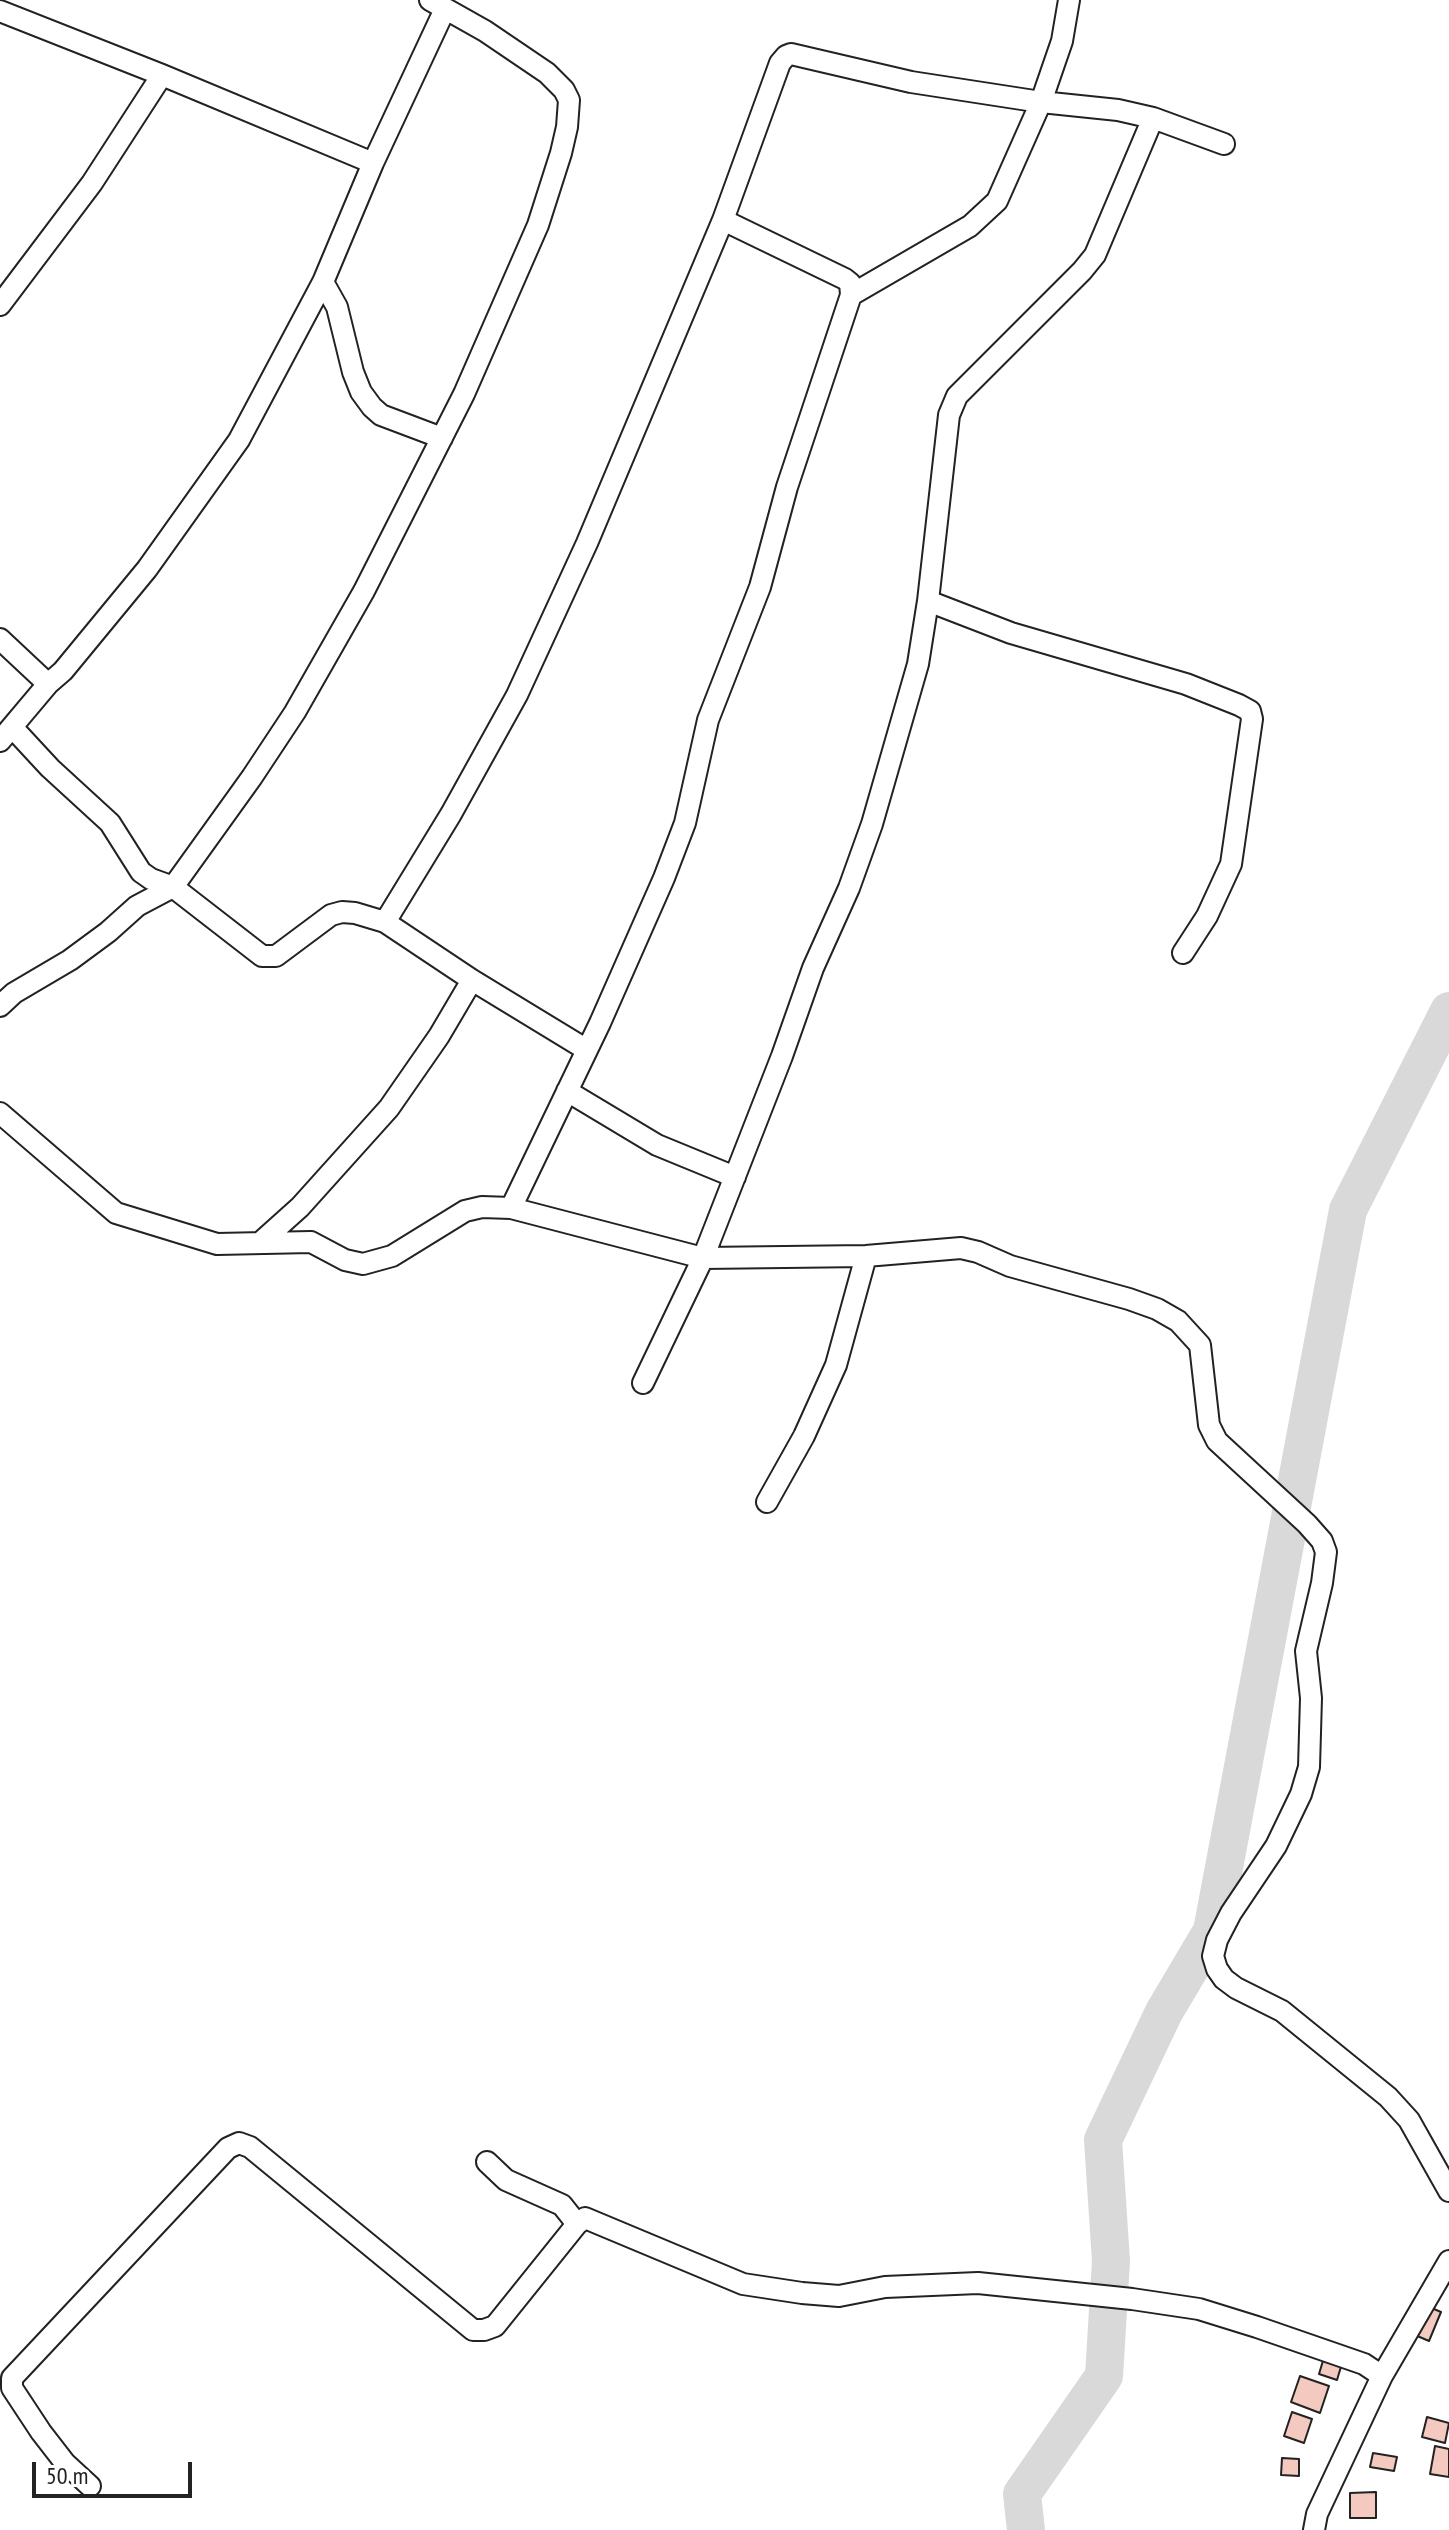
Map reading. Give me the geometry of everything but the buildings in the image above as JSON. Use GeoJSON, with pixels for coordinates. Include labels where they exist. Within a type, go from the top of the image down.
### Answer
{"type":"FeatureCollection","features":[{"type":"Feature","properties":{"kind":"street"},"geometry":{"type":"LineString","coordinates":[[851,295],[970,226],[997,201],[1041,102],[1062,41],[1069,0]]}},
{"type":"Feature","properties":{"kind":"street"},"geometry":{"type":"LineString","coordinates":[[0,1006],[14,993],[83,951],[137,906],[173,887],[235,800],[295,712],[364,591],[464,394],[538,225],[561,153],[569,100],[564,90],[547,73],[485,31],[437,4],[323,282],[239,440],[147,569],[63,671],[48,684],[6,734],[31,749],[110,823],[141,872],[173,887],[265,957],[276,956],[331,915],[355,913],[385,922],[472,980],[587,1050]]}},
{"type":"Feature","properties":{"kind":"street"},"geometry":{"type":"LineString","coordinates":[[2,17],[162,75],[373,163]]}},
{"type":"Feature","properties":{"kind":"street"},"geometry":{"type":"LineString","coordinates":[[385,922],[451,814],[517,695],[587,543],[723,220],[780,63],[791,54],[911,82],[1118,110],[1153,118],[1224,144]]}},
{"type":"Feature","properties":{"kind":"street"},"geometry":{"type":"LineString","coordinates":[[0,305],[92,183],[162,75]]}},
{"type":"Feature","properties":{"kind":"street"},"geometry":{"type":"LineString","coordinates":[[643,1383],[703,1258],[813,968],[849,888],[872,824],[918,664],[949,415],[957,396],[1095,255],[1153,118]]}},
{"type":"Feature","properties":{"kind":"street"},"geometry":{"type":"LineString","coordinates":[[511,1208],[587,1050],[664,878],[685,823],[708,720],[760,587],[787,487],[851,295],[850,283],[845,279],[723,220]]}},
{"type":"Feature","properties":{"kind":"street"},"geometry":{"type":"LineString","coordinates":[[323,282],[337,307],[353,372],[361,392],[372,407],[381,415],[442,438]]}},
{"type":"Feature","properties":{"kind":"street"},"geometry":{"type":"LineString","coordinates":[[928,601],[1011,633],[1186,684],[1250,711],[1252,719],[1231,864],[1207,916],[1183,953]]}},
{"type":"Feature","properties":{"kind":"street"},"geometry":{"type":"LineString","coordinates":[[0,639],[48,684]]}},
{"type":"Feature","properties":{"kind":"street"},"geometry":{"type":"LineString","coordinates":[[261,1242],[300,1207],[389,1108],[439,1036],[472,980]]}},
{"type":"Feature","properties":{"kind":"street"},"geometry":{"type":"LineString","coordinates":[[567,1091],[657,1145],[735,1177]]}},
{"type":"Feature","properties":{"kind":"street"},"geometry":{"type":"LineString","coordinates":[[0,1113],[116,1213],[217,1244],[311,1242],[345,1260],[363,1264],[392,1256],[465,1211],[482,1207],[511,1208],[703,1258],[866,1256],[961,1248],[1010,1266],[1129,1299],[1178,1321],[1200,1345],[1209,1425],[1217,1441],[1307,1524],[1322,1541],[1326,1552],[1306,1651],[1311,1698],[1309,1767],[1301,1794],[1276,1846],[1231,1913],[1217,1940],[1213,1956],[1217,1969],[1236,1988],[1282,2011],[1388,2097],[1409,2120],[1449,2191]]}},
{"type":"Feature","properties":{"kind":"street"},"geometry":{"type":"LineString","coordinates":[[767,1502],[804,1436],[836,1365],[866,1256]]}},
{"type":"Feature","properties":{"kind":"street"},"geometry":{"type":"LineString","coordinates":[[90,2486],[65,2463],[41,2432],[12,2388],[12,2378],[228,2148],[239,2143],[250,2147],[473,2330],[495,2326],[585,2218],[743,2284],[839,2296],[885,2287],[978,2283],[1132,2299],[1199,2309],[1321,2348],[1364,2364],[1382,2376]]}},
{"type":"Feature","properties":{"kind":"street"},"geometry":{"type":"LineString","coordinates":[[487,2162],[506,2180],[562,2205],[577,2224]]}},
{"type":"Feature","properties":{"kind":"street"},"geometry":{"type":"LineString","coordinates":[[1314,2530],[1317,2514],[1382,2376],[1449,2261]]}},
{"type":"Feature","properties":{"kind":"waterway"},"geometry":{"type":"LineString","coordinates":[[1026,2530],[1022,2494],[1104,2376],[1111,2261],[1103,2140],[1164,2012],[1212,1931],[1348,1210],[1449,1011]]}}]}
